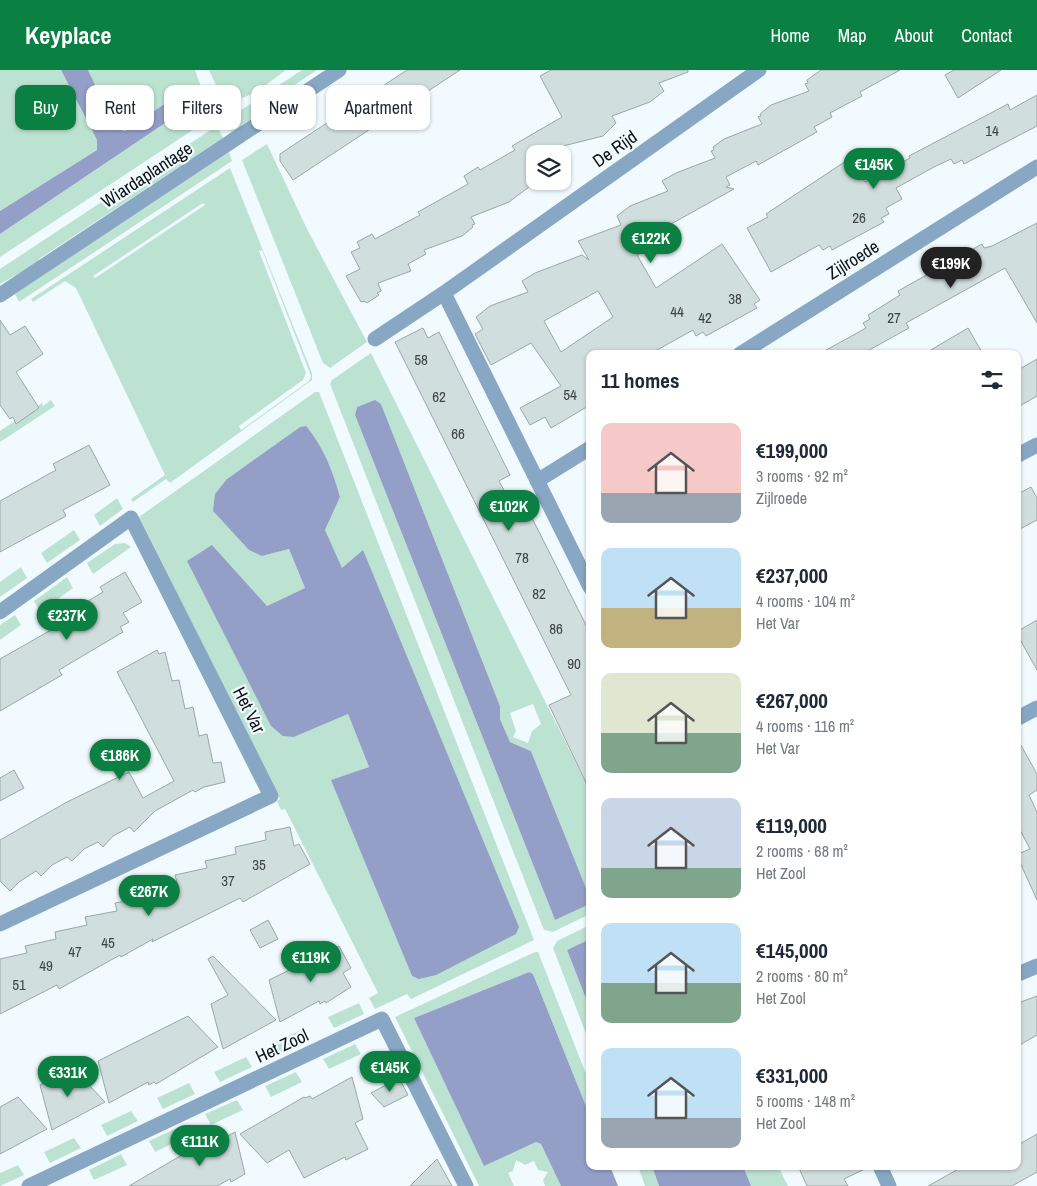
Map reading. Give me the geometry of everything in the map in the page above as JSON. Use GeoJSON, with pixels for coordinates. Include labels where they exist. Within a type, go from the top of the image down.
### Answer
{"type":"FeatureCollection","features":[{"type":"Feature","properties":{"kind":"street","name":"Wiardaplantage"},"geometry":{"type":"LineString","coordinates":[[0,295],[339,70]]}},
{"type":"Feature","properties":{"kind":"street","name":"De Rijd"},"geometry":{"type":"LineString","coordinates":[[375,339],[444,294],[759,70]]}},
{"type":"Feature","properties":{"kind":"street","name":"Zijlroede"},"geometry":{"type":"LineString","coordinates":[[746,350],[1037,167]]}},
{"type":"Feature","properties":{"kind":"street"},"geometry":{"type":"LineString","coordinates":[[444,294],[586,579]]}},
{"type":"Feature","properties":{"kind":"street"},"geometry":{"type":"LineString","coordinates":[[1021,453],[1037,445]]}},
{"type":"Feature","properties":{"kind":"street"},"geometry":{"type":"LineString","coordinates":[[537,481],[586,450]]}},
{"type":"Feature","properties":{"kind":"street","name":"Het Var"},"geometry":{"type":"LineString","coordinates":[[0,612],[132,518],[271,796],[0,924]]}},
{"type":"Feature","properties":{"kind":"street"},"geometry":{"type":"LineString","coordinates":[[1021,716],[1037,708]]}},
{"type":"Feature","properties":{"kind":"street"},"geometry":{"type":"LineString","coordinates":[[1021,973],[1037,966]]}},
{"type":"Feature","properties":{"kind":"street","name":"Het Zool"},"geometry":{"type":"LineString","coordinates":[[29,1186],[382,1019],[466,1186]]}},
{"type":"Feature","properties":{"kind":"street"},"geometry":{"type":"LineString","coordinates":[[882,1170],[889,1186]]}},
{"type":"Feature","properties":{"kind":"green space"},"geometry":{"type":"Polygon","coordinates":[[[0,70],[61,70],[69,85],[15,85],[15,130],[76,130],[76,99],[86,119],[86,130],[92,130],[97,140],[97,150],[0,211],[0,70]]]}},
{"type":"Feature","properties":{"kind":"green space"},"geometry":{"type":"Polygon","coordinates":[[[88,70],[195,70],[200,85],[164,85],[164,105],[154,111],[154,85],[95,85],[88,70]]]}},
{"type":"Feature","properties":{"kind":"green space"},"geometry":{"type":"Polygon","coordinates":[[[209,70],[286,70],[266,85],[251,85],[251,94],[241,98],[241,85],[216,85],[209,70]]]}},
{"type":"Feature","properties":{"kind":"green space"},"geometry":{"type":"Polygon","coordinates":[[[302,70],[317,70],[294,85],[279,85],[302,70]]]}},
{"type":"Feature","properties":{"kind":"green space"},"geometry":{"type":"Polygon","coordinates":[[[251,104],[251,119],[241,125],[241,110],[251,104]]]}},
{"type":"Feature","properties":{"kind":"green space"},"geometry":{"type":"Polygon","coordinates":[[[164,124],[164,130],[193,130],[0,257],[0,234],[164,124]]]}},
{"type":"Feature","properties":{"kind":"green space"},"geometry":{"type":"Polygon","coordinates":[[[210,130],[219,130],[223,138],[39,259],[40,262],[0,284],[0,269],[210,130]]]}},
{"type":"Feature","properties":{"kind":"green space"},"geometry":{"type":"Polygon","coordinates":[[[267,144],[307,229],[367,342],[330,368],[323,363],[242,160],[267,144]]]}},
{"type":"Feature","properties":{"kind":"green space"},"geometry":{"type":"Polygon","coordinates":[[[229,152],[232,161],[19,302],[15,294],[229,152]]]}},
{"type":"Feature","properties":{"kind":"green space"},"geometry":{"type":"Polygon","coordinates":[[[230,168],[312,373],[312,380],[170,483],[166,479],[133,502],[131,499],[165,475],[76,288],[65,281],[33,302],[31,299],[230,168]],[[203,203],[93,276],[95,278],[205,205],[203,203]],[[262,250],[259,251],[306,373],[303,380],[239,426],[241,430],[309,381],[311,376],[262,250]]]}},
{"type":"Feature","properties":{"kind":"green space"},"geometry":{"type":"Polygon","coordinates":[[[371,353],[586,783],[586,888],[531,751],[510,742],[500,719],[500,706],[381,404],[357,407],[355,415],[555,920],[586,906],[586,916],[553,932],[544,930],[330,384],[332,380],[371,353]],[[533,704],[510,713],[516,731],[513,737],[528,743],[532,731],[541,724],[533,704]]]}},
{"type":"Feature","properties":{"kind":"green space"},"geometry":{"type":"Polygon","coordinates":[[[315,392],[319,392],[534,940],[411,999],[407,994],[375,1009],[369,998],[378,993],[285,809],[281,810],[277,801],[280,799],[139,517],[315,392]],[[305,426],[300,427],[227,479],[262,556],[289,549],[305,588],[267,606],[212,545],[294,737],[348,714],[369,767],[332,780],[412,976],[363,550],[342,569],[325,530],[340,497],[327,459],[305,426]]]}},
{"type":"Feature","properties":{"kind":"green space"},"geometry":{"type":"Polygon","coordinates":[[[51,400],[55,406],[0,442],[0,431],[42,403],[43,406],[51,400]]]}},
{"type":"Feature","properties":{"kind":"green space"},"geometry":{"type":"Polygon","coordinates":[[[117,498],[123,509],[100,526],[94,515],[117,498]]]}},
{"type":"Feature","properties":{"kind":"green space"},"geometry":{"type":"Polygon","coordinates":[[[74,530],[80,540],[47,563],[41,553],[74,530]]]}},
{"type":"Feature","properties":{"kind":"green space"},"geometry":{"type":"Polygon","coordinates":[[[125,543],[131,547],[93,574],[87,563],[115,544],[125,543]]]}},
{"type":"Feature","properties":{"kind":"green space"},"geometry":{"type":"Polygon","coordinates":[[[21,567],[27,578],[0,597],[0,582],[21,567]]]}},
{"type":"Feature","properties":{"kind":"green space"},"geometry":{"type":"Polygon","coordinates":[[[67,577],[73,588],[40,612],[34,601],[67,577]]]}},
{"type":"Feature","properties":{"kind":"green space"},"geometry":{"type":"Polygon","coordinates":[[[15,615],[21,625],[0,640],[0,625],[15,615]]]}},
{"type":"Feature","properties":{"kind":"green space"},"geometry":{"type":"Polygon","coordinates":[[[586,927],[586,941],[567,950],[586,999],[586,1034],[553,948],[557,941],[586,927]]]}},
{"type":"Feature","properties":{"kind":"green space"},"geometry":{"type":"Polygon","coordinates":[[[538,952],[586,1074],[586,1106],[533,974],[529,972],[414,1018],[484,1165],[536,1142],[541,1144],[561,1186],[545,1186],[543,1180],[548,1172],[538,1170],[534,1161],[525,1165],[516,1160],[513,1171],[508,1173],[514,1186],[479,1186],[395,1017],[538,952]]]}},
{"type":"Feature","properties":{"kind":"green space"},"geometry":{"type":"Polygon","coordinates":[[[359,1003],[364,1014],[334,1028],[328,1017],[359,1003]]]}},
{"type":"Feature","properties":{"kind":"green space"},"geometry":{"type":"Polygon","coordinates":[[[301,1030],[307,1041],[277,1055],[271,1044],[301,1030]]]}},
{"type":"Feature","properties":{"kind":"green space"},"geometry":{"type":"Polygon","coordinates":[[[355,1044],[361,1054],[329,1069],[323,1059],[355,1044]]]}},
{"type":"Feature","properties":{"kind":"green space"},"geometry":{"type":"Polygon","coordinates":[[[246,1057],[252,1067],[220,1082],[214,1072],[246,1057]]]}},
{"type":"Feature","properties":{"kind":"green space"},"geometry":{"type":"Polygon","coordinates":[[[296,1072],[302,1082],[271,1097],[265,1086],[296,1072]]]}},
{"type":"Feature","properties":{"kind":"green space"},"geometry":{"type":"Polygon","coordinates":[[[189,1083],[195,1094],[163,1109],[157,1098],[189,1083]]]}},
{"type":"Feature","properties":{"kind":"green space"},"geometry":{"type":"Polygon","coordinates":[[[237,1100],[243,1110],[211,1125],[205,1114],[237,1100]]]}},
{"type":"Feature","properties":{"kind":"green space"},"geometry":{"type":"Polygon","coordinates":[[[131,1111],[138,1121],[107,1136],[101,1125],[131,1111]]]}},
{"type":"Feature","properties":{"kind":"green space"},"geometry":{"type":"Polygon","coordinates":[[[179,1127],[184,1138],[155,1152],[149,1141],[179,1127]]]}},
{"type":"Feature","properties":{"kind":"green space"},"geometry":{"type":"Polygon","coordinates":[[[74,1138],[81,1148],[50,1163],[44,1152],[74,1138]]]}},
{"type":"Feature","properties":{"kind":"green space"},"geometry":{"type":"Polygon","coordinates":[[[121,1154],[127,1165],[94,1180],[89,1170],[121,1154]]]}},
{"type":"Feature","properties":{"kind":"green space"},"geometry":{"type":"Polygon","coordinates":[[[18,1165],[24,1175],[0,1186],[0,1173],[18,1165]]]}},
{"type":"Feature","properties":{"kind":"green space"},"geometry":{"type":"Polygon","coordinates":[[[639,1170],[653,1170],[659,1186],[645,1186],[639,1170]]]}},
{"type":"Feature","properties":{"kind":"green space"},"geometry":{"type":"Polygon","coordinates":[[[745,1170],[780,1170],[788,1186],[751,1186],[745,1170]]]}},
{"type":"Feature","properties":{"kind":"water"},"geometry":{"type":"Polygon","coordinates":[[[61,70],[88,70],[95,85],[86,85],[86,119],[76,99],[76,85],[69,85],[61,70]]]}},
{"type":"Feature","properties":{"kind":"water"},"geometry":{"type":"Polygon","coordinates":[[[164,104],[164,124],[0,234],[0,211],[97,150],[97,140],[92,130],[154,130],[154,111],[164,104]]]}},
{"type":"Feature","properties":{"kind":"water"},"geometry":{"type":"Polygon","coordinates":[[[375,400],[381,404],[500,706],[500,719],[510,742],[531,751],[586,888],[586,906],[555,920],[355,415],[357,407],[375,400]]]}},
{"type":"Feature","properties":{"kind":"water"},"geometry":{"type":"Polygon","coordinates":[[[306,426],[318,442],[327,459],[340,497],[325,530],[342,568],[363,550],[519,927],[516,934],[436,975],[419,979],[412,976],[331,780],[369,767],[348,714],[294,737],[283,736],[271,726],[187,561],[212,545],[267,606],[305,588],[289,549],[262,556],[249,550],[213,511],[215,494],[227,479],[300,427],[306,426]]]}},
{"type":"Feature","properties":{"kind":"water"},"geometry":{"type":"Polygon","coordinates":[[[586,941],[586,999],[567,950],[586,941]]]}},
{"type":"Feature","properties":{"kind":"water"},"geometry":{"type":"Polygon","coordinates":[[[529,972],[533,974],[586,1106],[586,1170],[612,1170],[618,1186],[561,1186],[541,1144],[536,1142],[484,1166],[414,1018],[529,972]]]}},
{"type":"Feature","properties":{"kind":"water"},"geometry":{"type":"Polygon","coordinates":[[[653,1170],[745,1170],[751,1186],[659,1186],[653,1170]]]}},
{"type":"Feature","properties":{"kind":"building"},"geometry":{"type":"Polygon","coordinates":[[[407,70],[460,70],[430,90],[430,85],[384,85],[407,70]]]}},
{"type":"Feature","properties":{"kind":"building"},"geometry":{"type":"Polygon","coordinates":[[[551,70],[688,70],[688,72],[659,83],[664,91],[650,102],[612,116],[616,123],[603,136],[567,145],[526,145],[526,189],[509,202],[471,217],[475,224],[462,236],[424,250],[426,254],[408,264],[411,271],[378,283],[381,291],[377,293],[379,295],[367,303],[361,302],[346,276],[360,269],[351,252],[360,248],[357,242],[372,234],[375,239],[420,215],[418,212],[468,184],[464,176],[478,167],[480,170],[515,150],[512,146],[562,117],[540,76],[551,70]]]}},
{"type":"Feature","properties":{"kind":"building"},"geometry":{"type":"Polygon","coordinates":[[[821,70],[900,70],[860,92],[862,96],[830,113],[832,117],[814,127],[817,132],[758,165],[756,161],[726,177],[730,185],[726,187],[734,189],[671,224],[676,233],[637,255],[656,288],[722,244],[760,300],[754,304],[757,308],[706,336],[703,332],[696,336],[693,330],[657,350],[586,350],[586,407],[551,428],[545,417],[530,425],[520,408],[561,386],[531,343],[491,365],[475,334],[483,329],[476,317],[490,306],[528,292],[522,281],[535,273],[582,255],[589,260],[578,241],[621,225],[617,216],[630,206],[668,191],[662,181],[676,173],[715,158],[711,151],[714,150],[713,147],[724,139],[762,124],[758,117],[761,116],[760,114],[771,105],[809,91],[805,84],[808,83],[807,80],[821,70]],[[598,291],[544,321],[561,352],[613,317],[598,291]]]}},
{"type":"Feature","properties":{"kind":"building"},"geometry":{"type":"Polygon","coordinates":[[[954,70],[1001,70],[958,98],[945,75],[954,70]]]}},
{"type":"Feature","properties":{"kind":"building"},"geometry":{"type":"Polygon","coordinates":[[[1037,95],[1037,126],[964,164],[962,160],[954,164],[951,159],[934,167],[896,188],[902,199],[886,208],[889,214],[881,218],[884,222],[832,250],[830,246],[823,250],[819,245],[771,272],[747,228],[768,217],[766,214],[849,159],[865,182],[910,158],[909,156],[1008,104],[1010,110],[1037,95]]]}},
{"type":"Feature","properties":{"kind":"building"},"geometry":{"type":"Polygon","coordinates":[[[326,124],[326,130],[369,130],[293,180],[280,161],[280,154],[326,124]]]}},
{"type":"Feature","properties":{"kind":"building"},"geometry":{"type":"Polygon","coordinates":[[[1037,223],[1037,323],[1005,268],[906,323],[909,328],[869,350],[826,350],[866,328],[863,323],[870,319],[868,315],[900,295],[898,291],[982,244],[984,248],[992,246],[1037,223]]]}},
{"type":"Feature","properties":{"kind":"building"},"geometry":{"type":"Polygon","coordinates":[[[0,320],[10,335],[25,326],[43,354],[16,372],[39,408],[16,424],[13,417],[10,419],[0,405],[0,320]]]}},
{"type":"Feature","properties":{"kind":"building"},"geometry":{"type":"Polygon","coordinates":[[[423,328],[428,338],[439,332],[510,475],[499,481],[518,516],[528,510],[586,625],[586,783],[549,705],[571,695],[395,342],[423,328]]]}},
{"type":"Feature","properties":{"kind":"building"},"geometry":{"type":"Polygon","coordinates":[[[968,328],[981,350],[931,350],[968,328]]]}},
{"type":"Feature","properties":{"kind":"building"},"geometry":{"type":"Polygon","coordinates":[[[1037,359],[1037,396],[1021,405],[1021,368],[1037,359]]]}},
{"type":"Feature","properties":{"kind":"building"},"geometry":{"type":"Polygon","coordinates":[[[89,445],[110,485],[63,510],[66,516],[0,552],[0,501],[56,470],[53,464],[89,445]]]}},
{"type":"Feature","properties":{"kind":"building"},"geometry":{"type":"Polygon","coordinates":[[[1031,487],[1037,498],[1037,520],[1021,528],[1021,492],[1031,487]]]}},
{"type":"Feature","properties":{"kind":"building"},"geometry":{"type":"Polygon","coordinates":[[[125,572],[142,602],[123,613],[129,622],[120,627],[123,632],[59,670],[62,675],[0,711],[0,659],[51,630],[48,625],[103,592],[100,587],[125,572]]]}},
{"type":"Feature","properties":{"kind":"building"},"geometry":{"type":"Polygon","coordinates":[[[1037,620],[1037,670],[1021,641],[1021,629],[1037,620]]]}},
{"type":"Feature","properties":{"kind":"building"},"geometry":{"type":"Polygon","coordinates":[[[157,650],[159,654],[165,652],[172,681],[179,680],[185,709],[193,707],[199,736],[207,734],[213,763],[221,762],[225,782],[204,787],[195,792],[193,790],[155,811],[134,832],[130,827],[113,836],[103,847],[98,842],[84,849],[72,861],[67,857],[52,865],[41,876],[36,871],[19,882],[10,891],[0,881],[0,840],[67,802],[129,772],[143,798],[174,781],[117,672],[157,650]]]}},
{"type":"Feature","properties":{"kind":"building"},"geometry":{"type":"Polygon","coordinates":[[[1021,745],[1037,774],[1037,790],[1029,795],[1037,812],[1037,900],[1021,865],[1021,853],[1030,849],[1021,832],[1021,745]]]}},
{"type":"Feature","properties":{"kind":"building"},"geometry":{"type":"Polygon","coordinates":[[[14,770],[24,788],[0,801],[0,778],[14,770]]]}},
{"type":"Feature","properties":{"kind":"building"},"geometry":{"type":"Polygon","coordinates":[[[290,827],[294,846],[299,844],[310,864],[243,902],[240,898],[152,942],[153,939],[121,957],[120,955],[59,989],[57,985],[0,1014],[0,959],[27,953],[25,946],[56,939],[55,932],[87,925],[85,917],[117,911],[115,903],[146,897],[145,889],[177,882],[175,875],[207,868],[205,861],[236,854],[235,847],[266,840],[265,832],[290,827]]]}},
{"type":"Feature","properties":{"kind":"building"},"geometry":{"type":"Polygon","coordinates":[[[268,920],[278,939],[260,948],[250,930],[268,920]]]}},
{"type":"Feature","properties":{"kind":"building"},"geometry":{"type":"Polygon","coordinates":[[[339,946],[351,968],[343,973],[351,987],[326,1003],[325,1001],[320,1004],[319,1001],[280,1022],[269,980],[339,946]]]}},
{"type":"Feature","properties":{"kind":"building"},"geometry":{"type":"Polygon","coordinates":[[[213,956],[276,1020],[223,1049],[211,1004],[228,995],[208,959],[213,956]]]}},
{"type":"Feature","properties":{"kind":"building"},"geometry":{"type":"Polygon","coordinates":[[[1037,996],[1037,1035],[1021,1044],[1021,1002],[1037,996]]]}},
{"type":"Feature","properties":{"kind":"building"},"geometry":{"type":"Polygon","coordinates":[[[188,1016],[218,1047],[156,1084],[154,1082],[149,1085],[148,1082],[109,1103],[98,1061],[188,1016]]]}},
{"type":"Feature","properties":{"kind":"building"},"geometry":{"type":"Polygon","coordinates":[[[72,1067],[105,1102],[52,1130],[40,1085],[72,1067]]]}},
{"type":"Feature","properties":{"kind":"building"},"geometry":{"type":"Polygon","coordinates":[[[352,1077],[363,1119],[355,1123],[368,1149],[346,1160],[345,1157],[304,1178],[289,1150],[267,1163],[240,1134],[304,1097],[310,1096],[312,1099],[352,1077]]]}},
{"type":"Feature","properties":{"kind":"building"},"geometry":{"type":"Polygon","coordinates":[[[399,1078],[408,1095],[384,1107],[371,1093],[399,1078]]]}},
{"type":"Feature","properties":{"kind":"building"},"geometry":{"type":"Polygon","coordinates":[[[18,1097],[47,1129],[0,1154],[0,1107],[18,1097]]]}},
{"type":"Feature","properties":{"kind":"building"},"geometry":{"type":"Polygon","coordinates":[[[235,1132],[245,1174],[231,1182],[230,1179],[217,1186],[129,1186],[187,1152],[193,1151],[195,1154],[235,1132]]]}},
{"type":"Feature","properties":{"kind":"building"},"geometry":{"type":"Polygon","coordinates":[[[1037,1134],[1037,1172],[1012,1186],[928,1186],[957,1170],[1021,1170],[1021,1143],[1037,1134]]]}},
{"type":"Feature","properties":{"kind":"building"},"geometry":{"type":"Polygon","coordinates":[[[437,1159],[452,1186],[410,1186],[437,1159]]]}},
{"type":"Feature","properties":{"kind":"building"},"geometry":{"type":"Polygon","coordinates":[[[800,1170],[863,1170],[844,1179],[848,1186],[807,1186],[800,1170]]]}}]}
